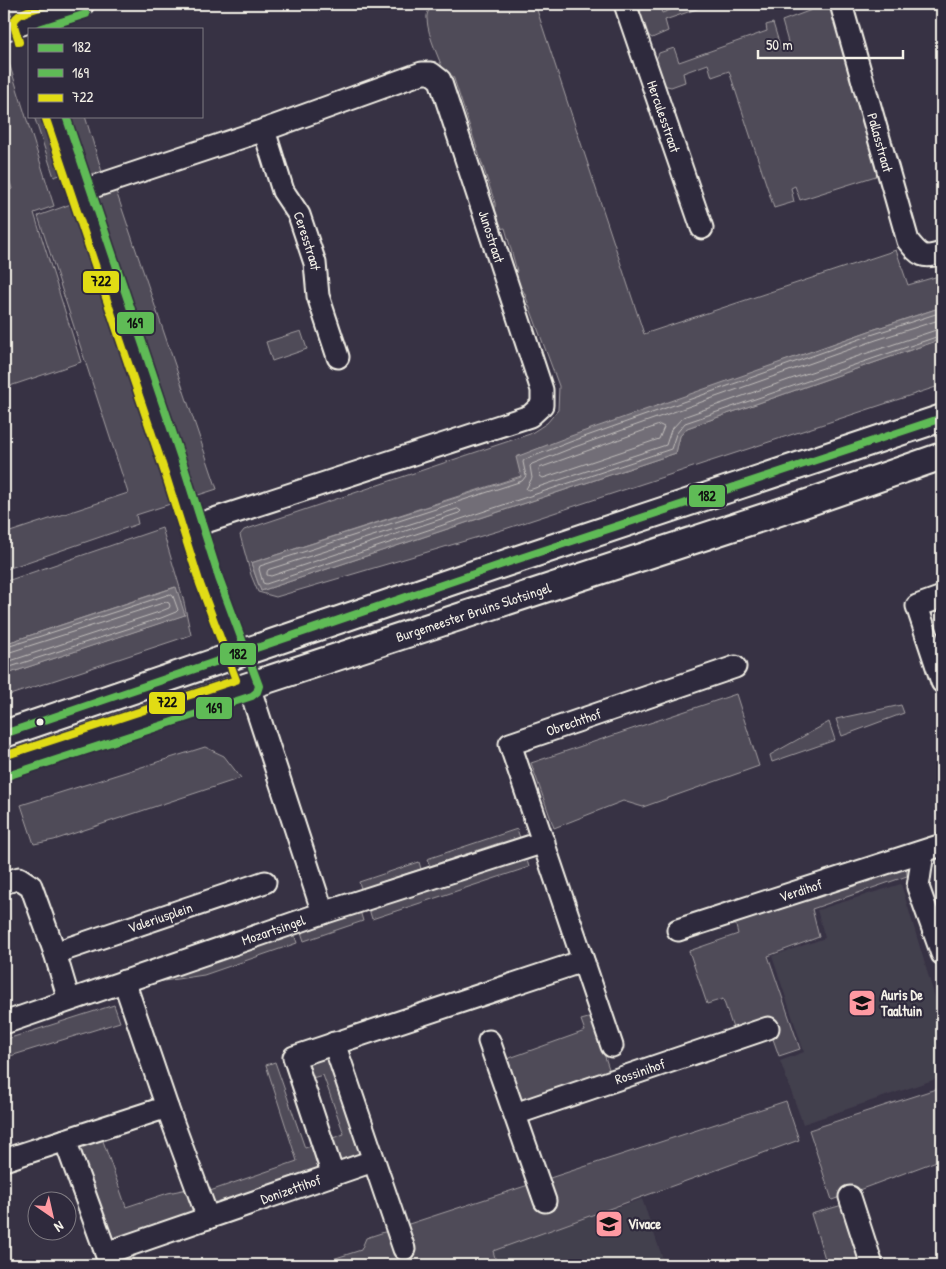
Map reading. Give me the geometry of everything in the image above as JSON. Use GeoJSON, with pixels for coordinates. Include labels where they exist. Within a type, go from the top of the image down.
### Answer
{"type":"FeatureCollection","features":[{"type":"Feature","properties":{"kind":"main road"},"geometry":{"type":"LineString","coordinates":[[4,734],[500,565],[942,418]]}},
{"type":"Feature","properties":{"kind":"main road","name":"Burgemeester Bruins Slotsingel"},"geometry":{"type":"LineString","coordinates":[[4,766],[807,503],[942,456]]}},
{"type":"Feature","properties":{"kind":"main road"},"geometry":{"type":"LineString","coordinates":[[237,655],[249,686]]}},
{"type":"Feature","properties":{"kind":"street"},"geometry":{"type":"LineString","coordinates":[[32,28],[84,4]]}},
{"type":"Feature","properties":{"kind":"street","name":"Herculesstraat"},"geometry":{"type":"LineString","coordinates":[[625,4],[702,228]]}},
{"type":"Feature","properties":{"kind":"street","name":"Pallasstraat"},"geometry":{"type":"LineString","coordinates":[[842,4],[908,241],[918,254],[931,256],[942,253]]}},
{"type":"Feature","properties":{"kind":"street"},"geometry":{"type":"LineString","coordinates":[[4,30],[26,31]]}},
{"type":"Feature","properties":{"kind":"street","name":"Junostraat"},"geometry":{"type":"LineString","coordinates":[[81,190],[264,130],[422,73],[431,73],[440,80],[539,379],[542,390],[542,405],[530,416],[193,526]]}},
{"type":"Feature","properties":{"kind":"street"},"geometry":{"type":"LineString","coordinates":[[56,118],[210,580],[237,655]]}},
{"type":"Feature","properties":{"kind":"street","name":"Ceresstraat"},"geometry":{"type":"LineString","coordinates":[[264,130],[283,192],[299,215],[315,263],[318,296],[338,357]]}},
{"type":"Feature","properties":{"kind":"street"},"geometry":{"type":"LineString","coordinates":[[942,597],[917,606],[942,682]]}},
{"type":"Feature","properties":{"kind":"street","name":"Obrechthof"},"geometry":{"type":"LineString","coordinates":[[544,842],[510,744],[735,667]]}},
{"type":"Feature","properties":{"kind":"street"},"geometry":{"type":"LineString","coordinates":[[249,686],[323,914]]}},
{"type":"Feature","properties":{"kind":"street"},"geometry":{"type":"LineString","coordinates":[[544,842],[612,1046]]}},
{"type":"Feature","properties":{"kind":"street","name":"Mozartsingel"},"geometry":{"type":"LineString","coordinates":[[4,1023],[323,914],[544,842]]}},
{"type":"Feature","properties":{"kind":"street","name":"Verdihof"},"geometry":{"type":"LineString","coordinates":[[678,930],[933,848]]}},
{"type":"Feature","properties":{"kind":"street","name":"Verdihof"},"geometry":{"type":"LineString","coordinates":[[933,848],[918,887],[942,954]]}},
{"type":"Feature","properties":{"kind":"street"},"geometry":{"type":"LineString","coordinates":[[4,883],[19,878],[31,886],[55,953],[69,1000]]}},
{"type":"Feature","properties":{"kind":"street","name":"Valeriusplein"},"geometry":{"type":"LineString","coordinates":[[55,953],[265,882]]}},
{"type":"Feature","properties":{"kind":"street"},"geometry":{"type":"LineString","coordinates":[[333,1175],[294,1057],[583,961]]}},
{"type":"Feature","properties":{"kind":"street"},"geometry":{"type":"LineString","coordinates":[[124,981],[167,1107],[208,1218]]}},
{"type":"Feature","properties":{"kind":"street","name":"Rossinihof"},"geometry":{"type":"LineString","coordinates":[[515,1114],[768,1028]]}},
{"type":"Feature","properties":{"kind":"street"},"geometry":{"type":"LineString","coordinates":[[489,1041],[545,1201]]}},
{"type":"Feature","properties":{"kind":"street"},"geometry":{"type":"LineString","coordinates":[[334,1043],[404,1250]]}},
{"type":"Feature","properties":{"kind":"street"},"geometry":{"type":"LineString","coordinates":[[4,1160],[167,1107]]}},
{"type":"Feature","properties":{"kind":"street","name":"Donizettihof"},"geometry":{"type":"LineString","coordinates":[[65,1140],[108,1259],[208,1218],[373,1161]]}},
{"type":"Feature","properties":{"kind":"street"},"geometry":{"type":"LineString","coordinates":[[850,1197],[869,1264]]}},
{"type":"Feature","properties":{"kind":"shaded area"},"geometry":{"type":"Polygon","coordinates":[[[18,4],[46,4],[48,9],[4,20],[4,9],[18,4]]]}},
{"type":"Feature","properties":{"kind":"shaded area"},"geometry":{"type":"Polygon","coordinates":[[[432,4],[535,4],[644,334],[896,250],[908,285],[942,275],[942,307],[872,330],[517,457],[521,476],[251,563],[261,591],[676,453],[680,436],[687,428],[942,339],[942,385],[505,529],[276,597],[258,592],[251,575],[240,535],[244,530],[530,434],[547,423],[558,410],[559,386],[524,292],[511,273],[517,271],[505,228],[499,229],[495,220],[495,203],[453,76],[446,78],[430,34],[427,17],[432,4]]]}},
{"type":"Feature","properties":{"kind":"shaded area"},"geometry":{"type":"Polygon","coordinates":[[[659,4],[662,13],[688,4],[711,4],[665,20],[668,31],[652,38],[645,31],[640,19],[642,6],[659,4]]]}},
{"type":"Feature","properties":{"kind":"shaded area"},"geometry":{"type":"Polygon","coordinates":[[[814,4],[832,4],[882,174],[800,200],[795,186],[791,188],[794,202],[774,208],[729,71],[712,77],[708,64],[683,73],[685,82],[671,87],[663,85],[655,62],[659,53],[674,48],[679,62],[767,31],[766,25],[773,23],[781,49],[789,46],[782,21],[814,9],[814,4]]]}},
{"type":"Feature","properties":{"kind":"shaded area"},"geometry":{"type":"Polygon","coordinates":[[[9,63],[54,206],[34,213],[81,362],[4,388],[4,192],[12,189],[4,163],[4,64],[9,63]]]}},
{"type":"Feature","properties":{"kind":"shaded area"},"geometry":{"type":"Polygon","coordinates":[[[35,118],[44,118],[63,174],[54,177],[35,118]]]}},
{"type":"Feature","properties":{"kind":"shaded area"},"geometry":{"type":"Polygon","coordinates":[[[65,118],[86,118],[102,172],[83,175],[65,118]]]}},
{"type":"Feature","properties":{"kind":"shaded area"},"geometry":{"type":"Polygon","coordinates":[[[115,188],[217,489],[136,515],[138,524],[4,570],[4,534],[128,493],[38,216],[115,188]]]}},
{"type":"Feature","properties":{"kind":"shaded area"},"geometry":{"type":"Polygon","coordinates":[[[301,331],[307,349],[272,361],[266,342],[301,331]]]}},
{"type":"Feature","properties":{"kind":"shaded area"},"geometry":{"type":"Polygon","coordinates":[[[162,528],[183,598],[191,635],[4,697],[4,675],[184,615],[175,587],[4,644],[4,582],[162,528]]]}},
{"type":"Feature","properties":{"kind":"shaded area"},"geometry":{"type":"Polygon","coordinates":[[[736,694],[759,766],[643,807],[623,801],[554,828],[531,763],[736,694]]]}},
{"type":"Feature","properties":{"kind":"shaded area"},"geometry":{"type":"Polygon","coordinates":[[[901,705],[904,713],[842,736],[836,719],[901,705]]]}},
{"type":"Feature","properties":{"kind":"shaded area"},"geometry":{"type":"Polygon","coordinates":[[[829,722],[835,740],[772,762],[770,755],[829,722]]]}},
{"type":"Feature","properties":{"kind":"shaded area"},"geometry":{"type":"Polygon","coordinates":[[[205,747],[224,756],[241,778],[54,840],[34,844],[21,805],[205,747]]]}},
{"type":"Feature","properties":{"kind":"shaded area"},"geometry":{"type":"Polygon","coordinates":[[[517,829],[521,841],[505,848],[502,842],[430,866],[427,859],[517,829]]]}},
{"type":"Feature","properties":{"kind":"shaded area"},"geometry":{"type":"Polygon","coordinates":[[[526,857],[529,867],[372,919],[369,909],[526,857]]]}},
{"type":"Feature","properties":{"kind":"shaded area"},"geometry":{"type":"Polygon","coordinates":[[[419,862],[421,869],[378,883],[380,889],[363,895],[359,882],[419,862]]]}},
{"type":"Feature","properties":{"kind":"shaded area"},"geometry":{"type":"Polygon","coordinates":[[[906,864],[907,876],[812,909],[819,937],[768,956],[800,1049],[779,1056],[767,1022],[735,1034],[723,999],[707,1004],[689,951],[738,934],[735,922],[906,864]]]}},
{"type":"Feature","properties":{"kind":"shaded area","name":"Auris De Taaltuin"},"geometry":{"type":"Polygon","coordinates":[[[901,884],[942,1021],[942,1077],[803,1124],[780,1061],[804,1052],[772,956],[825,938],[817,910],[901,884]]]}},
{"type":"Feature","properties":{"kind":"shaded area"},"geometry":{"type":"Polygon","coordinates":[[[360,911],[363,921],[304,941],[301,932],[360,911]]]}},
{"type":"Feature","properties":{"kind":"shaded area"},"geometry":{"type":"Polygon","coordinates":[[[294,934],[297,943],[204,975],[157,982],[294,934]]]}},
{"type":"Feature","properties":{"kind":"shaded area"},"geometry":{"type":"Polygon","coordinates":[[[114,1005],[120,1022],[4,1058],[4,1040],[114,1005]]]}},
{"type":"Feature","properties":{"kind":"shaded area"},"geometry":{"type":"Polygon","coordinates":[[[592,1017],[611,1075],[519,1104],[504,1060],[585,1031],[581,1020],[592,1017]]]}},
{"type":"Feature","properties":{"kind":"shaded area"},"geometry":{"type":"Polygon","coordinates":[[[335,1054],[369,1157],[211,1208],[207,1192],[297,1161],[266,1065],[275,1062],[305,1148],[344,1134],[323,1075],[312,1078],[307,1064],[335,1054]]]}},
{"type":"Feature","properties":{"kind":"shaded area"},"geometry":{"type":"Polygon","coordinates":[[[942,1087],[942,1159],[832,1200],[809,1130],[942,1087]]]}},
{"type":"Feature","properties":{"kind":"shaded area"},"geometry":{"type":"Polygon","coordinates":[[[786,1101],[799,1140],[493,1251],[497,1265],[314,1265],[361,1250],[366,1238],[786,1101]]]}},
{"type":"Feature","properties":{"kind":"shaded area"},"geometry":{"type":"Polygon","coordinates":[[[102,1138],[126,1207],[168,1193],[187,1189],[196,1214],[127,1239],[135,1265],[118,1265],[76,1146],[102,1138]]]}},
{"type":"Feature","properties":{"kind":"shaded area","name":"Vivace"},"geometry":{"type":"Polygon","coordinates":[[[642,1199],[665,1265],[497,1265],[492,1249],[642,1199]]]}},
{"type":"Feature","properties":{"kind":"shaded area"},"geometry":{"type":"Polygon","coordinates":[[[846,1204],[866,1260],[850,1265],[827,1265],[811,1214],[846,1204]]]}},
{"type":"Feature","properties":{"kind":"water"},"geometry":{"type":"Polygon","coordinates":[[[942,307],[942,339],[687,428],[680,436],[676,453],[261,591],[251,563],[521,477],[516,457],[568,437],[942,307]]]}},
{"type":"Feature","properties":{"kind":"water"},"geometry":{"type":"Polygon","coordinates":[[[176,587],[185,615],[4,675],[4,644],[176,587]]]}},
{"type":"Feature","properties":{"kind":"transit line","name":"722"},"geometry":{"type":"LineString","coordinates":[[19,42],[14,25],[15,19],[23,13],[51,4]]}},
{"type":"Feature","properties":{"kind":"transit line","name":"169"},"geometry":{"type":"LineString","coordinates":[[42,28],[86,14]]}},
{"type":"Feature","properties":{"kind":"transit line","name":"169"},"geometry":{"type":"LineString","coordinates":[[7,776],[252,696],[257,692],[259,686],[219,578],[184,467],[67,118]]}},
{"type":"Feature","properties":{"kind":"transit line","name":"722"},"geometry":{"type":"LineString","coordinates":[[4,756],[236,680],[200,584],[165,473],[46,119]]}},
{"type":"Feature","properties":{"kind":"transit line","name":"182"},"geometry":{"type":"LineString","coordinates":[[4,734],[500,565],[942,418]]}},
{"type":"Feature","properties":{"kind":"place","name":"Auris De Taaltuin"},"geometry":{"type":"Point","coordinates":[862,1003]}},
{"type":"Feature","properties":{"kind":"place","name":"Vivace"},"geometry":{"type":"Point","coordinates":[609,1224]}}]}
